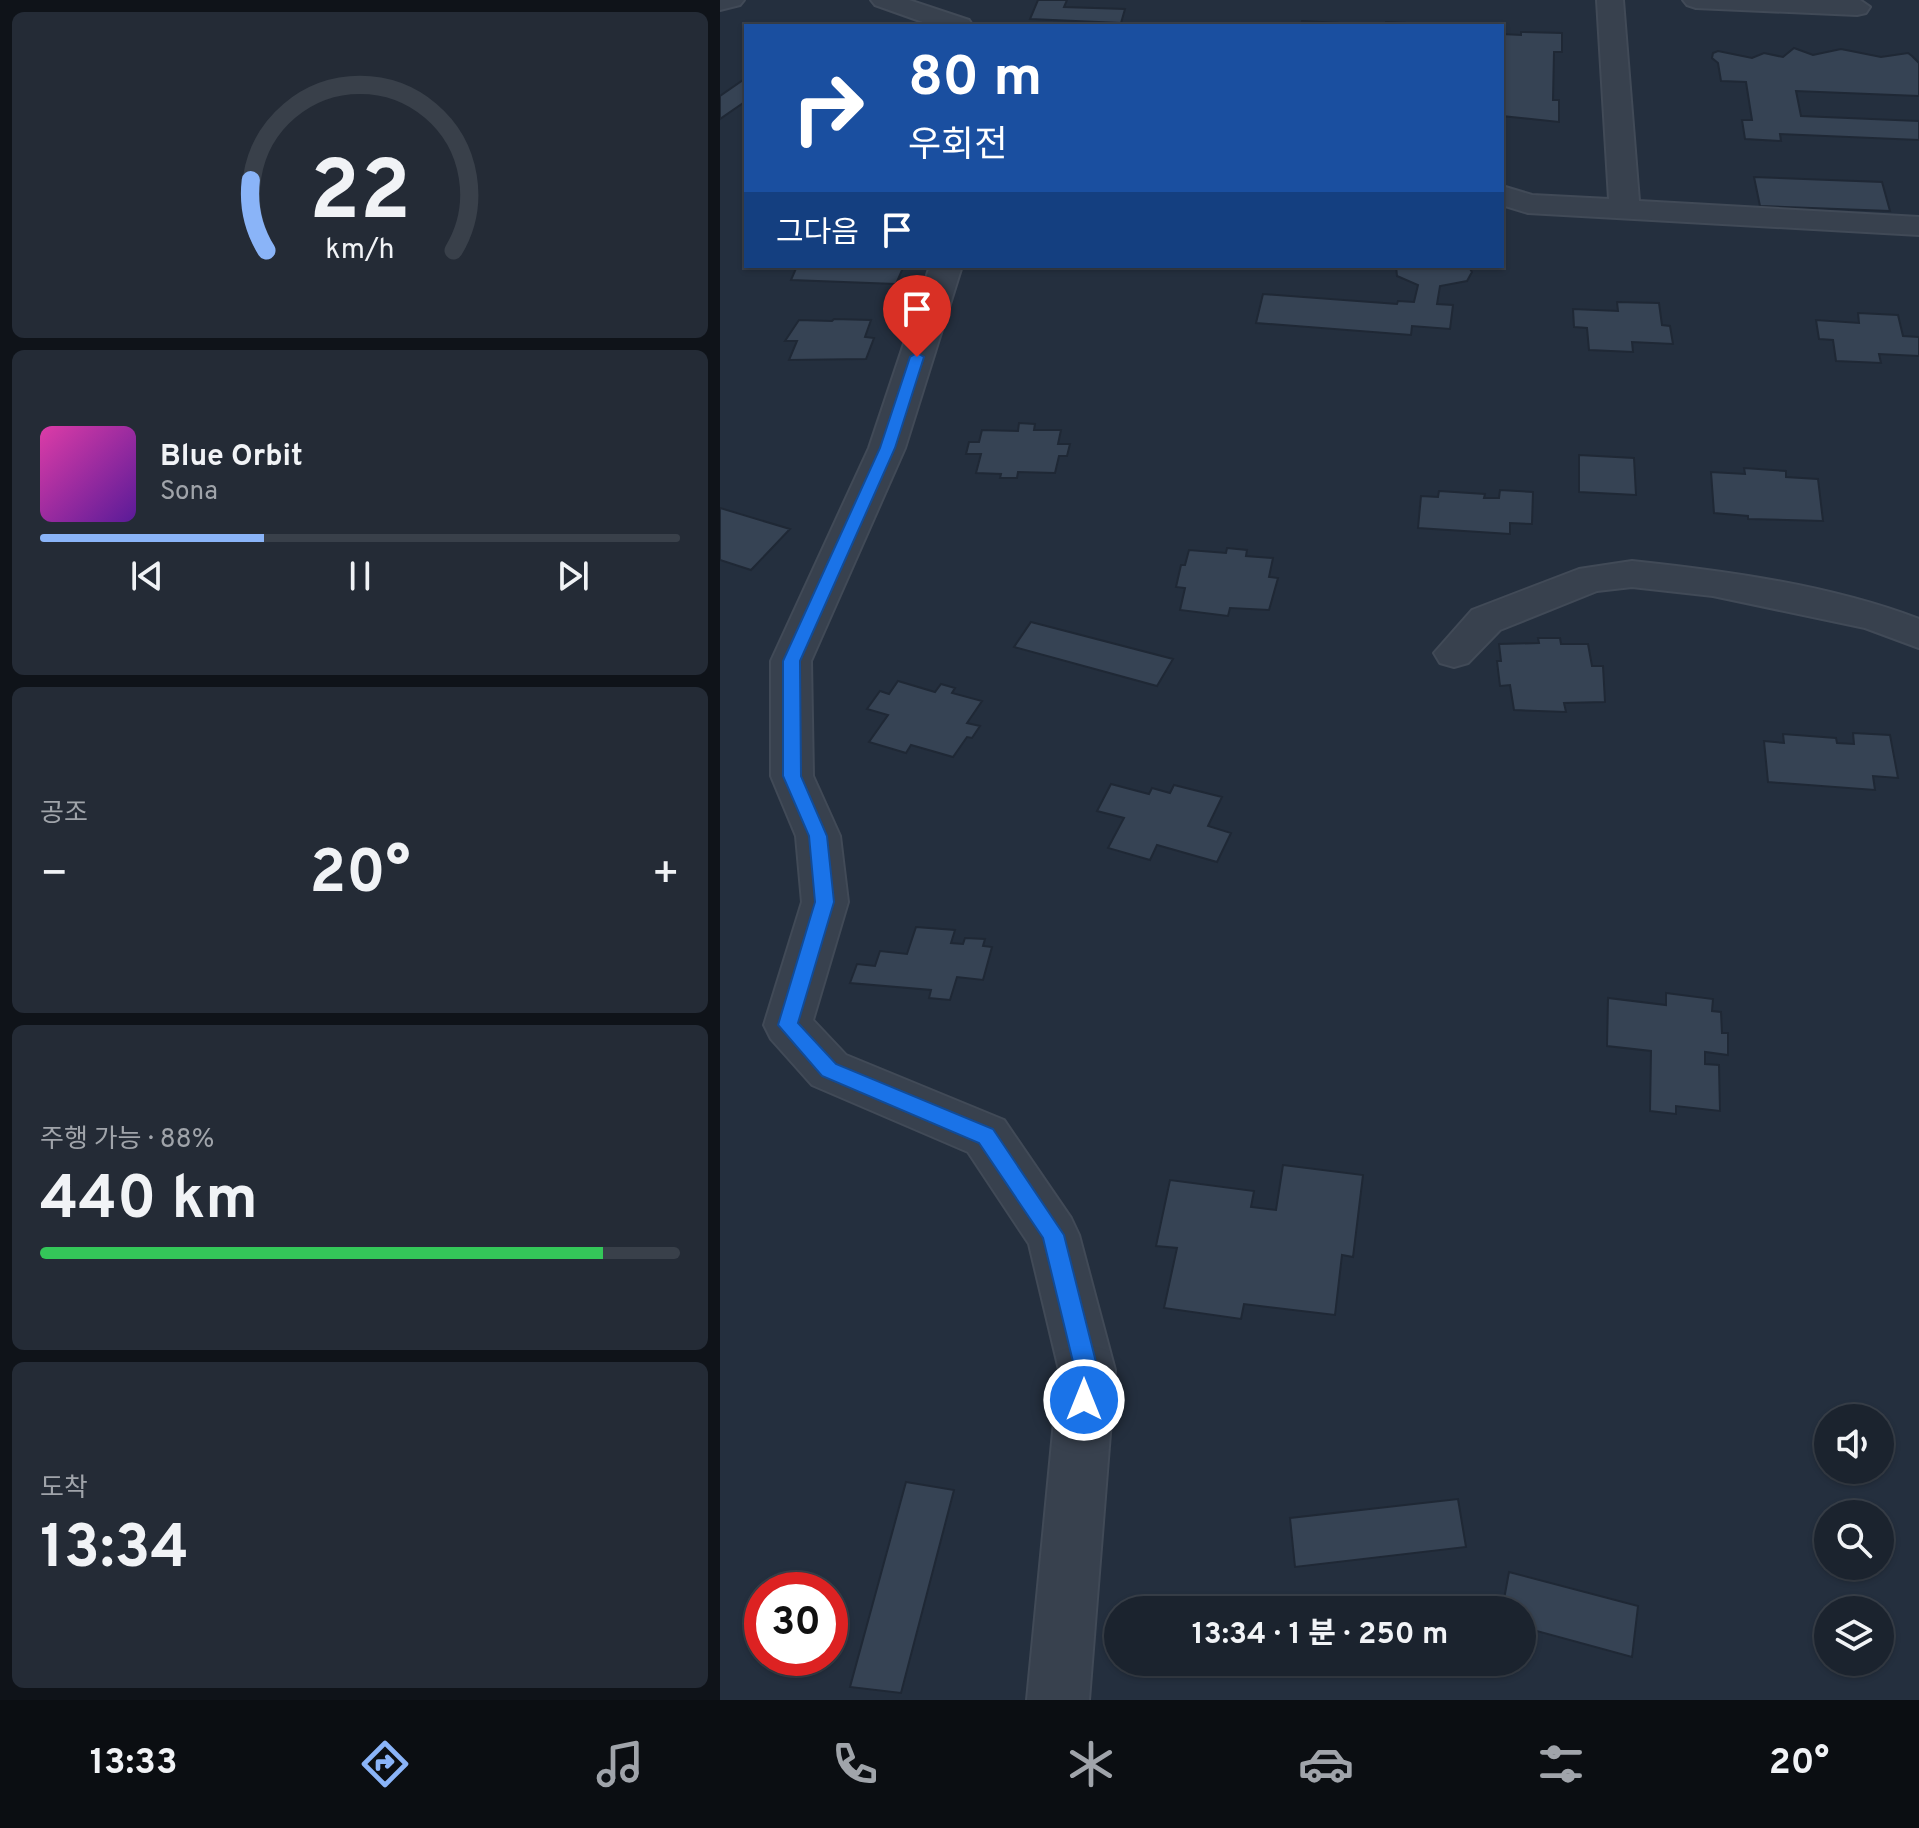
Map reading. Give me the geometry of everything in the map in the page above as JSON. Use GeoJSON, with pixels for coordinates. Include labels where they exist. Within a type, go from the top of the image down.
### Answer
{"type":"FeatureCollection","features":[{"type":"Feature","properties":{"kind":"street"},"geometry":{"type":"LineString","coordinates":[[720,2],[731,0]]}},
{"type":"Feature","properties":{"kind":"street"},"geometry":{"type":"LineString","coordinates":[[873,0],[875,24]]}},
{"type":"Feature","properties":{"kind":"street"},"geometry":{"type":"LineString","coordinates":[[884,0],[954,24]]}},
{"type":"Feature","properties":{"kind":"street"},"geometry":{"type":"LineString","coordinates":[[1610,0],[1625,210]]}},
{"type":"Feature","properties":{"kind":"street"},"geometry":{"type":"LineString","coordinates":[[1696,0],[1857,7]]}},
{"type":"Feature","properties":{"kind":"street"},"geometry":{"type":"LineString","coordinates":[[1504,196],[1528,204],[1919,226]]}},
{"type":"Feature","properties":{"kind":"street"},"geometry":{"type":"LineString","coordinates":[[945,268],[887,448],[791,661],[792,776],[818,836],[825,902],[788,1025],[829,1070],[986,1136],[1053,1235],[1087,1370],[1058,1700]]}},
{"type":"Feature","properties":{"kind":"street"},"geometry":{"type":"LineString","coordinates":[[1454,653],[1486,620],[1592,578],[1632,574],[1713,583],[1859,613],[1919,634]]}},
{"type":"Feature","properties":{"kind":"building"},"geometry":{"type":"Polygon","coordinates":[[[1038,0],[1067,0],[1064,7],[1125,9],[1121,23],[1030,19],[1038,0]]]}},
{"type":"Feature","properties":{"kind":"building"},"geometry":{"type":"Polygon","coordinates":[[[1302,21],[1344,24],[1301,24],[1302,21]]]}},
{"type":"Feature","properties":{"kind":"building"},"geometry":{"type":"Polygon","coordinates":[[[1386,22],[1426,24],[1386,24],[1386,22]]]}},
{"type":"Feature","properties":{"kind":"building"},"geometry":{"type":"Polygon","coordinates":[[[1521,32],[1562,33],[1562,52],[1554,52],[1553,100],[1559,100],[1559,122],[1504,116],[1504,34],[1521,35],[1521,32]]]}},
{"type":"Feature","properties":{"kind":"building"},"geometry":{"type":"Polygon","coordinates":[[[1794,48],[1813,55],[1841,49],[1881,57],[1908,53],[1919,63],[1919,96],[1796,91],[1801,116],[1919,121],[1919,140],[1780,134],[1781,141],[1745,139],[1742,120],[1752,120],[1746,82],[1721,81],[1713,53],[1718,51],[1752,58],[1764,53],[1783,57],[1794,48]]]}},
{"type":"Feature","properties":{"kind":"building"},"geometry":{"type":"Polygon","coordinates":[[[744,79],[744,102],[720,119],[720,96],[744,79]]]}},
{"type":"Feature","properties":{"kind":"building"},"geometry":{"type":"Polygon","coordinates":[[[1754,177],[1882,182],[1890,211],[1760,206],[1754,177]]]}},
{"type":"Feature","properties":{"kind":"building"},"geometry":{"type":"Polygon","coordinates":[[[796,268],[903,268],[896,284],[791,280],[796,268]]]}},
{"type":"Feature","properties":{"kind":"building"},"geometry":{"type":"Polygon","coordinates":[[[1396,268],[1469,268],[1472,272],[1467,281],[1440,286],[1437,304],[1453,305],[1450,329],[1412,326],[1411,335],[1256,323],[1263,294],[1397,304],[1398,301],[1414,302],[1418,285],[1397,276],[1396,268]]]}},
{"type":"Feature","properties":{"kind":"building"},"geometry":{"type":"Polygon","coordinates":[[[1617,302],[1659,303],[1662,325],[1670,326],[1673,344],[1632,342],[1633,352],[1589,350],[1587,328],[1574,327],[1573,309],[1618,311],[1617,302]]]}},
{"type":"Feature","properties":{"kind":"building"},"geometry":{"type":"Polygon","coordinates":[[[1858,313],[1898,315],[1903,336],[1919,337],[1919,356],[1879,354],[1881,363],[1836,361],[1833,340],[1819,339],[1816,320],[1859,323],[1858,313]]]}},
{"type":"Feature","properties":{"kind":"building"},"geometry":{"type":"Polygon","coordinates":[[[799,320],[871,320],[865,337],[874,338],[866,359],[789,360],[797,341],[785,341],[799,320]]]}},
{"type":"Feature","properties":{"kind":"building"},"geometry":{"type":"Polygon","coordinates":[[[1019,423],[1035,424],[1034,430],[1061,430],[1058,444],[1070,444],[1067,456],[1059,456],[1055,473],[1018,472],[1017,478],[1000,478],[1001,474],[976,473],[981,454],[966,454],[969,442],[979,442],[982,430],[1018,431],[1019,423]]]}},
{"type":"Feature","properties":{"kind":"building"},"geometry":{"type":"Polygon","coordinates":[[[1579,455],[1634,458],[1636,495],[1579,492],[1579,455]]]}},
{"type":"Feature","properties":{"kind":"building"},"geometry":{"type":"Polygon","coordinates":[[[1744,468],[1786,471],[1786,477],[1818,479],[1823,521],[1748,519],[1748,516],[1714,513],[1711,472],[1745,474],[1744,468]]]}},
{"type":"Feature","properties":{"kind":"building"},"geometry":{"type":"Polygon","coordinates":[[[1500,490],[1533,492],[1532,524],[1510,523],[1510,534],[1418,528],[1421,496],[1438,497],[1439,491],[1499,498],[1500,490]]]}},
{"type":"Feature","properties":{"kind":"building"},"geometry":{"type":"Polygon","coordinates":[[[720,508],[790,529],[751,570],[720,560],[720,508]]]}},
{"type":"Feature","properties":{"kind":"building"},"geometry":{"type":"Polygon","coordinates":[[[1227,548],[1247,550],[1246,556],[1273,558],[1269,577],[1278,578],[1269,610],[1230,608],[1228,616],[1180,610],[1185,588],[1176,587],[1181,565],[1185,565],[1189,550],[1226,553],[1227,548]]]}},
{"type":"Feature","properties":{"kind":"building"},"geometry":{"type":"Polygon","coordinates":[[[1031,622],[1173,659],[1157,686],[1014,647],[1031,622]]]}},
{"type":"Feature","properties":{"kind":"building"},"geometry":{"type":"Polygon","coordinates":[[[1538,638],[1560,638],[1561,644],[1588,644],[1592,666],[1603,666],[1605,702],[1564,703],[1566,712],[1514,710],[1510,685],[1500,686],[1497,661],[1501,661],[1499,644],[1539,643],[1538,638]]]}},
{"type":"Feature","properties":{"kind":"building"},"geometry":{"type":"Polygon","coordinates":[[[898,681],[935,692],[941,684],[955,688],[952,693],[982,701],[967,723],[980,726],[972,738],[967,737],[953,757],[911,745],[906,753],[869,742],[888,715],[867,709],[880,691],[889,694],[898,681]]]}},
{"type":"Feature","properties":{"kind":"building"},"geometry":{"type":"Polygon","coordinates":[[[1853,733],[1890,735],[1898,778],[1873,776],[1875,790],[1768,782],[1764,741],[1784,743],[1783,734],[1836,738],[1837,743],[1854,744],[1853,733]]]}},
{"type":"Feature","properties":{"kind":"building"},"geometry":{"type":"Polygon","coordinates":[[[1111,784],[1149,794],[1152,788],[1170,793],[1174,785],[1222,797],[1208,826],[1231,833],[1217,862],[1157,845],[1150,860],[1108,848],[1124,818],[1097,811],[1111,784]]]}},
{"type":"Feature","properties":{"kind":"building"},"geometry":{"type":"Polygon","coordinates":[[[916,927],[955,930],[951,943],[963,944],[965,938],[985,939],[983,946],[992,947],[983,980],[957,977],[950,1000],[929,998],[931,990],[850,983],[857,964],[875,966],[880,951],[907,954],[916,927]]]}},
{"type":"Feature","properties":{"kind":"building"},"geometry":{"type":"Polygon","coordinates":[[[1666,993],[1713,999],[1712,1011],[1721,1012],[1722,1033],[1728,1033],[1728,1055],[1705,1052],[1705,1064],[1719,1065],[1720,1111],[1676,1106],[1676,1114],[1650,1111],[1651,1051],[1607,1046],[1608,998],[1666,1005],[1666,993]]]}},
{"type":"Feature","properties":{"kind":"building"},"geometry":{"type":"Polygon","coordinates":[[[1283,1165],[1363,1175],[1353,1257],[1342,1255],[1335,1315],[1244,1304],[1241,1319],[1164,1308],[1177,1248],[1156,1246],[1170,1180],[1254,1191],[1251,1207],[1276,1210],[1283,1165]]]}},
{"type":"Feature","properties":{"kind":"building"},"geometry":{"type":"Polygon","coordinates":[[[906,1482],[954,1490],[901,1693],[850,1687],[906,1482]]]}},
{"type":"Feature","properties":{"kind":"building"},"geometry":{"type":"Polygon","coordinates":[[[1458,1499],[1466,1547],[1295,1567],[1290,1518],[1458,1499]]]}},
{"type":"Feature","properties":{"kind":"building"},"geometry":{"type":"Polygon","coordinates":[[[1509,1572],[1638,1606],[1632,1657],[1536,1631],[1536,1596],[1505,1596],[1509,1572]]]}},
{"type":"Feature","properties":{"kind":"route"},"geometry":{"type":"LineString","coordinates":[[917,357],[887,448],[791,661],[792,776],[818,836],[825,902],[788,1025],[829,1070],[986,1136],[1053,1235],[1087,1370],[1084,1400]]}}]}
